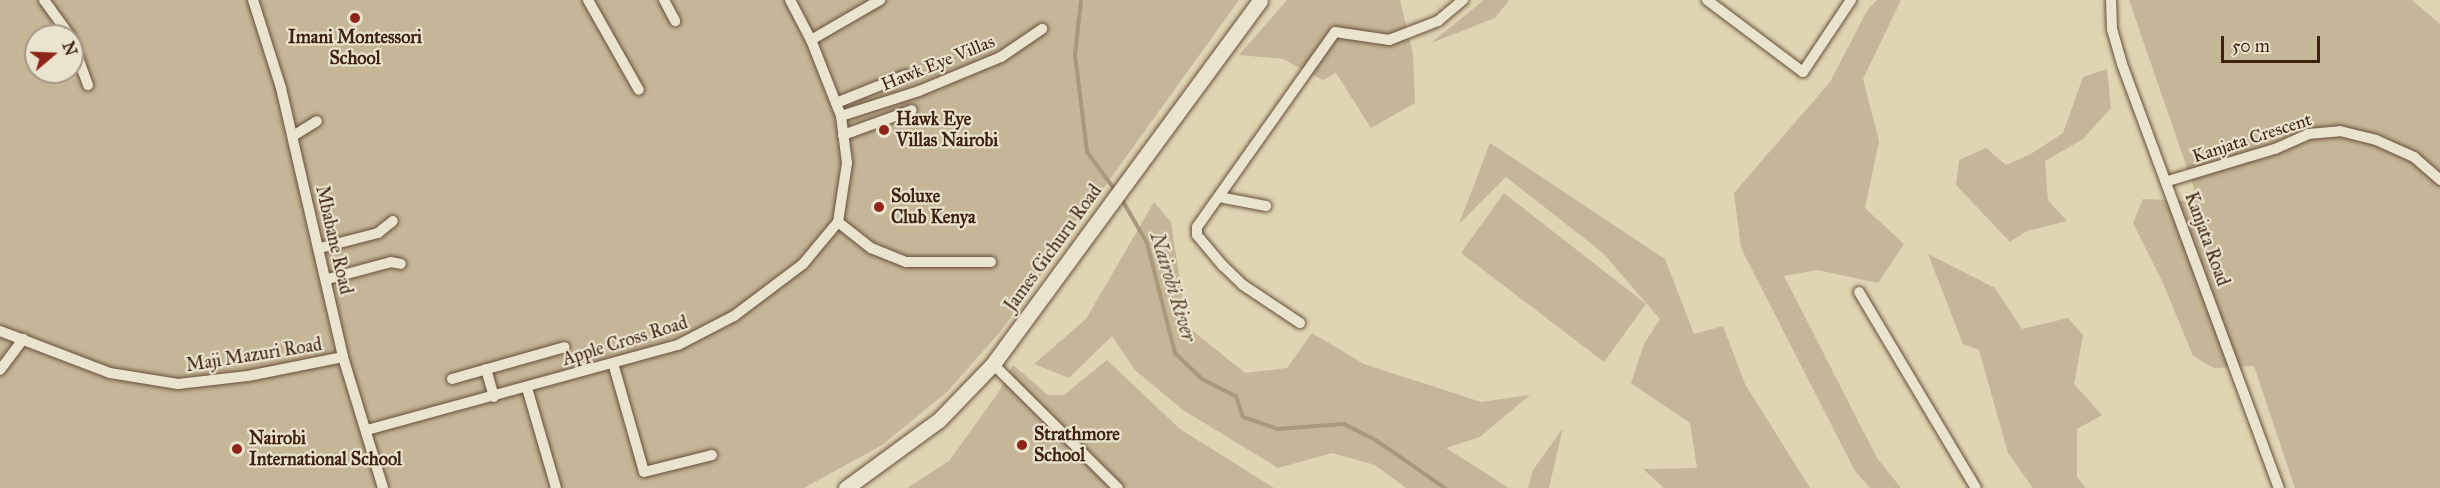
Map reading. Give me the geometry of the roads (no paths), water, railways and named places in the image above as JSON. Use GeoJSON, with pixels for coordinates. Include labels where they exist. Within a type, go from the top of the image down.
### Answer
{"type":"FeatureCollection","features":[{"type":"Feature","properties":{"kind":"main road","name":"James Gichuru Road"},"geometry":{"type":"LineString","coordinates":[[846,488],[939,420],[993,364],[1122,185],[1260,0]]}},
{"type":"Feature","properties":{"kind":"street"},"geometry":{"type":"LineString","coordinates":[[44,0],[61,24]]}},
{"type":"Feature","properties":{"kind":"street","name":"Mbabane Road"},"geometry":{"type":"LineString","coordinates":[[253,0],[293,136],[328,279],[343,357],[368,430],[383,488]]}},
{"type":"Feature","properties":{"kind":"street"},"geometry":{"type":"LineString","coordinates":[[588,0],[639,90]]}},
{"type":"Feature","properties":{"kind":"street"},"geometry":{"type":"LineString","coordinates":[[664,0],[675,21]]}},
{"type":"Feature","properties":{"kind":"street"},"geometry":{"type":"LineString","coordinates":[[790,0],[811,40],[841,116],[847,163],[838,222],[871,248],[906,262],[991,262]]}},
{"type":"Feature","properties":{"kind":"street"},"geometry":{"type":"LineString","coordinates":[[811,40],[880,0]]}},
{"type":"Feature","properties":{"kind":"street"},"geometry":{"type":"LineString","coordinates":[[1300,323],[1243,285],[1197,235],[1197,227],[1335,32],[1389,40],[1438,21],[1463,0]]}},
{"type":"Feature","properties":{"kind":"street"},"geometry":{"type":"LineString","coordinates":[[1707,0],[1803,72],[1851,0]]}},
{"type":"Feature","properties":{"kind":"street","name":"Kanjata Road"},"geometry":{"type":"LineString","coordinates":[[2111,0],[2112,29],[2122,64],[2168,181],[2279,488]]}},
{"type":"Feature","properties":{"kind":"street","name":"Hawk Eye Villas"},"geometry":{"type":"LineString","coordinates":[[841,116],[919,91],[1002,57],[1042,29]]}},
{"type":"Feature","properties":{"kind":"street"},"geometry":{"type":"LineString","coordinates":[[84,74],[88,85]]}},
{"type":"Feature","properties":{"kind":"street"},"geometry":{"type":"LineString","coordinates":[[836,103],[906,75]]}},
{"type":"Feature","properties":{"kind":"street"},"geometry":{"type":"LineString","coordinates":[[843,135],[912,110]]}},
{"type":"Feature","properties":{"kind":"street"},"geometry":{"type":"LineString","coordinates":[[293,136],[317,121]]}},
{"type":"Feature","properties":{"kind":"street","name":"Kanjata Crescent"},"geometry":{"type":"LineString","coordinates":[[2168,181],[2275,149],[2308,134],[2340,130],[2376,140],[2414,157],[2440,180]]}},
{"type":"Feature","properties":{"kind":"street"},"geometry":{"type":"LineString","coordinates":[[1219,196],[1266,206]]}},
{"type":"Feature","properties":{"kind":"street"},"geometry":{"type":"LineString","coordinates":[[320,249],[378,233],[393,221]]}},
{"type":"Feature","properties":{"kind":"street","name":"Apple Cross Road"},"geometry":{"type":"LineString","coordinates":[[368,430],[678,345],[734,316],[803,264],[838,222]]}},
{"type":"Feature","properties":{"kind":"street"},"geometry":{"type":"LineString","coordinates":[[328,279],[390,262],[401,264]]}},
{"type":"Feature","properties":{"kind":"street"},"geometry":{"type":"LineString","coordinates":[[1859,292],[1976,488]]}},
{"type":"Feature","properties":{"kind":"street","name":"Maji Mazuri Road"},"geometry":{"type":"LineString","coordinates":[[0,331],[110,373],[178,384],[248,376],[343,357]]}},
{"type":"Feature","properties":{"kind":"street"},"geometry":{"type":"LineString","coordinates":[[0,370],[23,339]]}},
{"type":"Feature","properties":{"kind":"street"},"geometry":{"type":"LineString","coordinates":[[452,379],[565,347]]}},
{"type":"Feature","properties":{"kind":"street"},"geometry":{"type":"LineString","coordinates":[[612,363],[644,472],[712,455]]}},
{"type":"Feature","properties":{"kind":"street"},"geometry":{"type":"LineString","coordinates":[[993,364],[1118,488]]}},
{"type":"Feature","properties":{"kind":"street"},"geometry":{"type":"LineString","coordinates":[[486,369],[494,397]]}},
{"type":"Feature","properties":{"kind":"street"},"geometry":{"type":"LineString","coordinates":[[527,388],[556,488]]}},
{"type":"Feature","properties":{"kind":"waterway","name":"Nairobi River"},"geometry":{"type":"LineString","coordinates":[[1081,0],[1075,55],[1087,152],[1115,190]]}},
{"type":"Feature","properties":{"kind":"waterway","name":"Nairobi River"},"geometry":{"type":"LineString","coordinates":[[1121,198],[1147,243],[1175,353],[1202,379],[1236,396],[1243,417],[1277,429],[1344,424],[1377,441],[1445,488]]}},
{"type":"Feature","properties":{"kind":"place","name":"Imani Montessori School"},"geometry":{"type":"Point","coordinates":[355,18]}},
{"type":"Feature","properties":{"kind":"place","name":"Hawk Eye Villas Nairobi"},"geometry":{"type":"Point","coordinates":[884,130]}},
{"type":"Feature","properties":{"kind":"place","name":"Soluxe Club Kenya"},"geometry":{"type":"Point","coordinates":[879,207]}},
{"type":"Feature","properties":{"kind":"place","name":"Strathmore School"},"geometry":{"type":"Point","coordinates":[1022,445]}},
{"type":"Feature","properties":{"kind":"place","name":"Nairobi International School"},"geometry":{"type":"Point","coordinates":[237,449]}}]}
